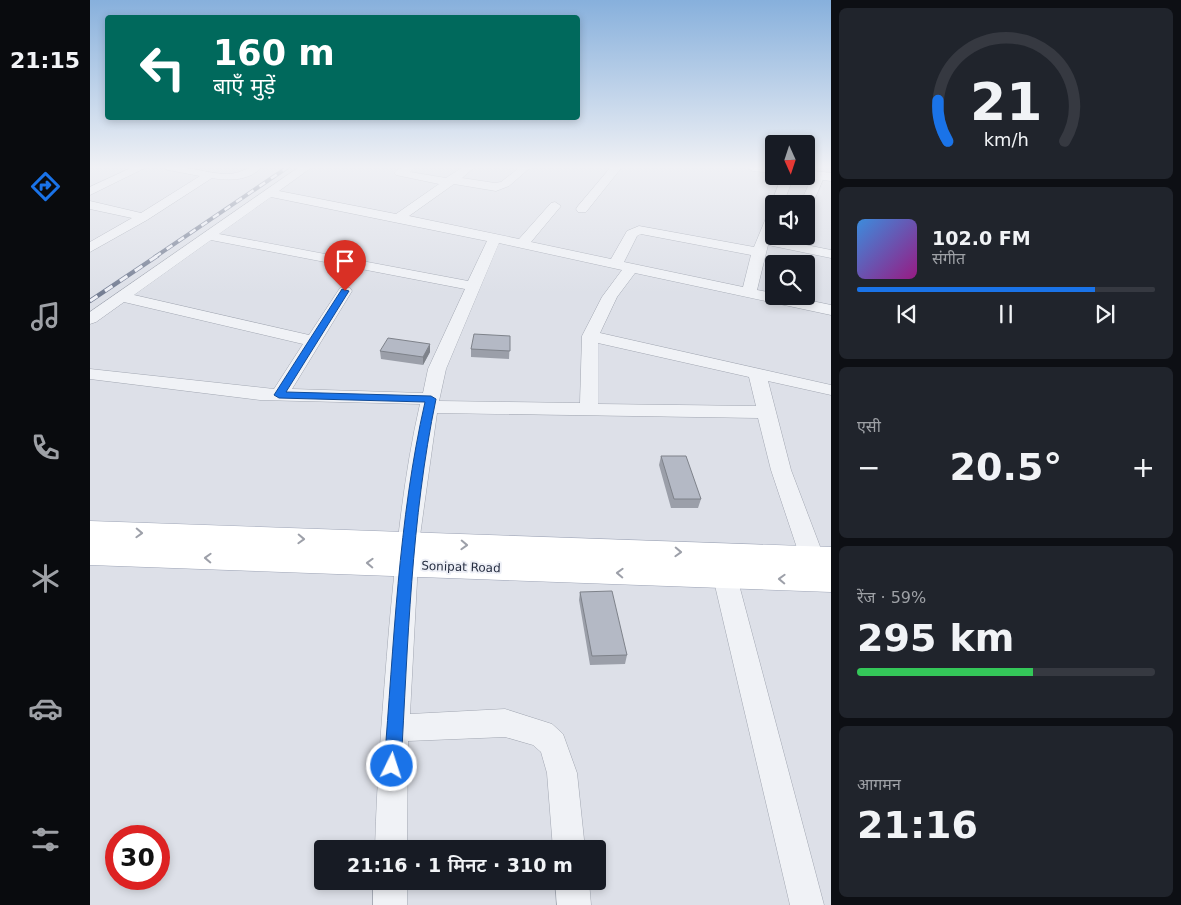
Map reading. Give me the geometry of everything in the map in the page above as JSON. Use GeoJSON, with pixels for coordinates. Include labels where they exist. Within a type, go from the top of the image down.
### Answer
{"type":"FeatureCollection","features":[{"type":"Feature","properties":{"kind":"main road","name":"Sonipat Road"},"geometry":{"type":"LineString","coordinates":[[90,532],[725,577],[831,580]]}},
{"type":"Feature","properties":{"kind":"main road","name":"Sonipat Road"},"geometry":{"type":"LineString","coordinates":[[90,554],[407,554],[821,558]]}},
{"type":"Feature","properties":{"kind":"street"},"geometry":{"type":"LineString","coordinates":[[109,209],[143,217]]}},
{"type":"Feature","properties":{"kind":"street"},"geometry":{"type":"LineString","coordinates":[[90,248],[155,209]]}},
{"type":"Feature","properties":{"kind":"street"},"geometry":{"type":"LineString","coordinates":[[90,319],[246,209]]}},
{"type":"Feature","properties":{"kind":"street"},"geometry":{"type":"LineString","coordinates":[[353,209],[831,310]]}},
{"type":"Feature","properties":{"kind":"street"},"geometry":{"type":"LineString","coordinates":[[398,218],[409,209]]}},
{"type":"Feature","properties":{"kind":"street"},"geometry":{"type":"LineString","coordinates":[[521,244],[552,209]]}},
{"type":"Feature","properties":{"kind":"street"},"geometry":{"type":"LineString","coordinates":[[589,409],[590,336],[610,298],[623,266],[632,234],[640,230],[831,254]]}},
{"type":"Feature","properties":{"kind":"street"},"geometry":{"type":"LineString","coordinates":[[208,236],[473,286]]}},
{"type":"Feature","properties":{"kind":"street"},"geometry":{"type":"LineString","coordinates":[[749,292],[765,236]]}},
{"type":"Feature","properties":{"kind":"street"},"geometry":{"type":"LineString","coordinates":[[391,840],[395,728],[407,554],[430,403],[437,369],[494,239]]}},
{"type":"Feature","properties":{"kind":"street"},"geometry":{"type":"LineString","coordinates":[[279,395],[345,291]]}},
{"type":"Feature","properties":{"kind":"street"},"geometry":{"type":"LineString","coordinates":[[122,297],[314,341]]}},
{"type":"Feature","properties":{"kind":"street"},"geometry":{"type":"LineString","coordinates":[[590,336],[831,390]]}},
{"type":"Feature","properties":{"kind":"street"},"geometry":{"type":"LineString","coordinates":[[90,374],[260,394],[589,409],[767,412]]}},
{"type":"Feature","properties":{"kind":"street"},"geometry":{"type":"LineString","coordinates":[[757,374],[781,470],[821,558]]}},
{"type":"Feature","properties":{"kind":"street"},"geometry":{"type":"LineString","coordinates":[[725,577],[807,905]]}},
{"type":"Feature","properties":{"kind":"street"},"geometry":{"type":"LineString","coordinates":[[395,728],[505,723],[542,734],[553,744],[562,773],[568,840]]}},
{"type":"Feature","properties":{"kind":"street"},"geometry":{"type":"LineString","coordinates":[[390,890],[390,905]]}},
{"type":"Feature","properties":{"kind":"street"},"geometry":{"type":"LineString","coordinates":[[573,890],[574,905]]}},
{"type":"Feature","properties":{"kind":"building"},"geometry":{"type":"Polygon","coordinates":[[[474,334],[510,336],[510,351],[471,349],[474,334]]]}},
{"type":"Feature","properties":{"kind":"building"},"geometry":{"type":"Polygon","coordinates":[[[388,338],[430,344],[423,357],[380,351],[388,338]]]}},
{"type":"Feature","properties":{"kind":"building"},"geometry":{"type":"Polygon","coordinates":[[[661,456],[686,456],[701,499],[674,499],[661,456]]]}},
{"type":"Feature","properties":{"kind":"building"},"geometry":{"type":"Polygon","coordinates":[[[612,591],[627,655],[592,656],[580,592],[612,591]]]}},
{"type":"Feature","properties":{"kind":"railway"},"geometry":{"type":"LineString","coordinates":[[155,257],[226,209]]}},
{"type":"Feature","properties":{"kind":"railway"},"geometry":{"type":"LineString","coordinates":[[90,301],[157,256]]}},
{"type":"Feature","properties":{"kind":"route"},"geometry":{"type":"LineString","coordinates":[[345,291],[279,395],[431,399],[424,428],[408,543],[392,766]]}}]}
